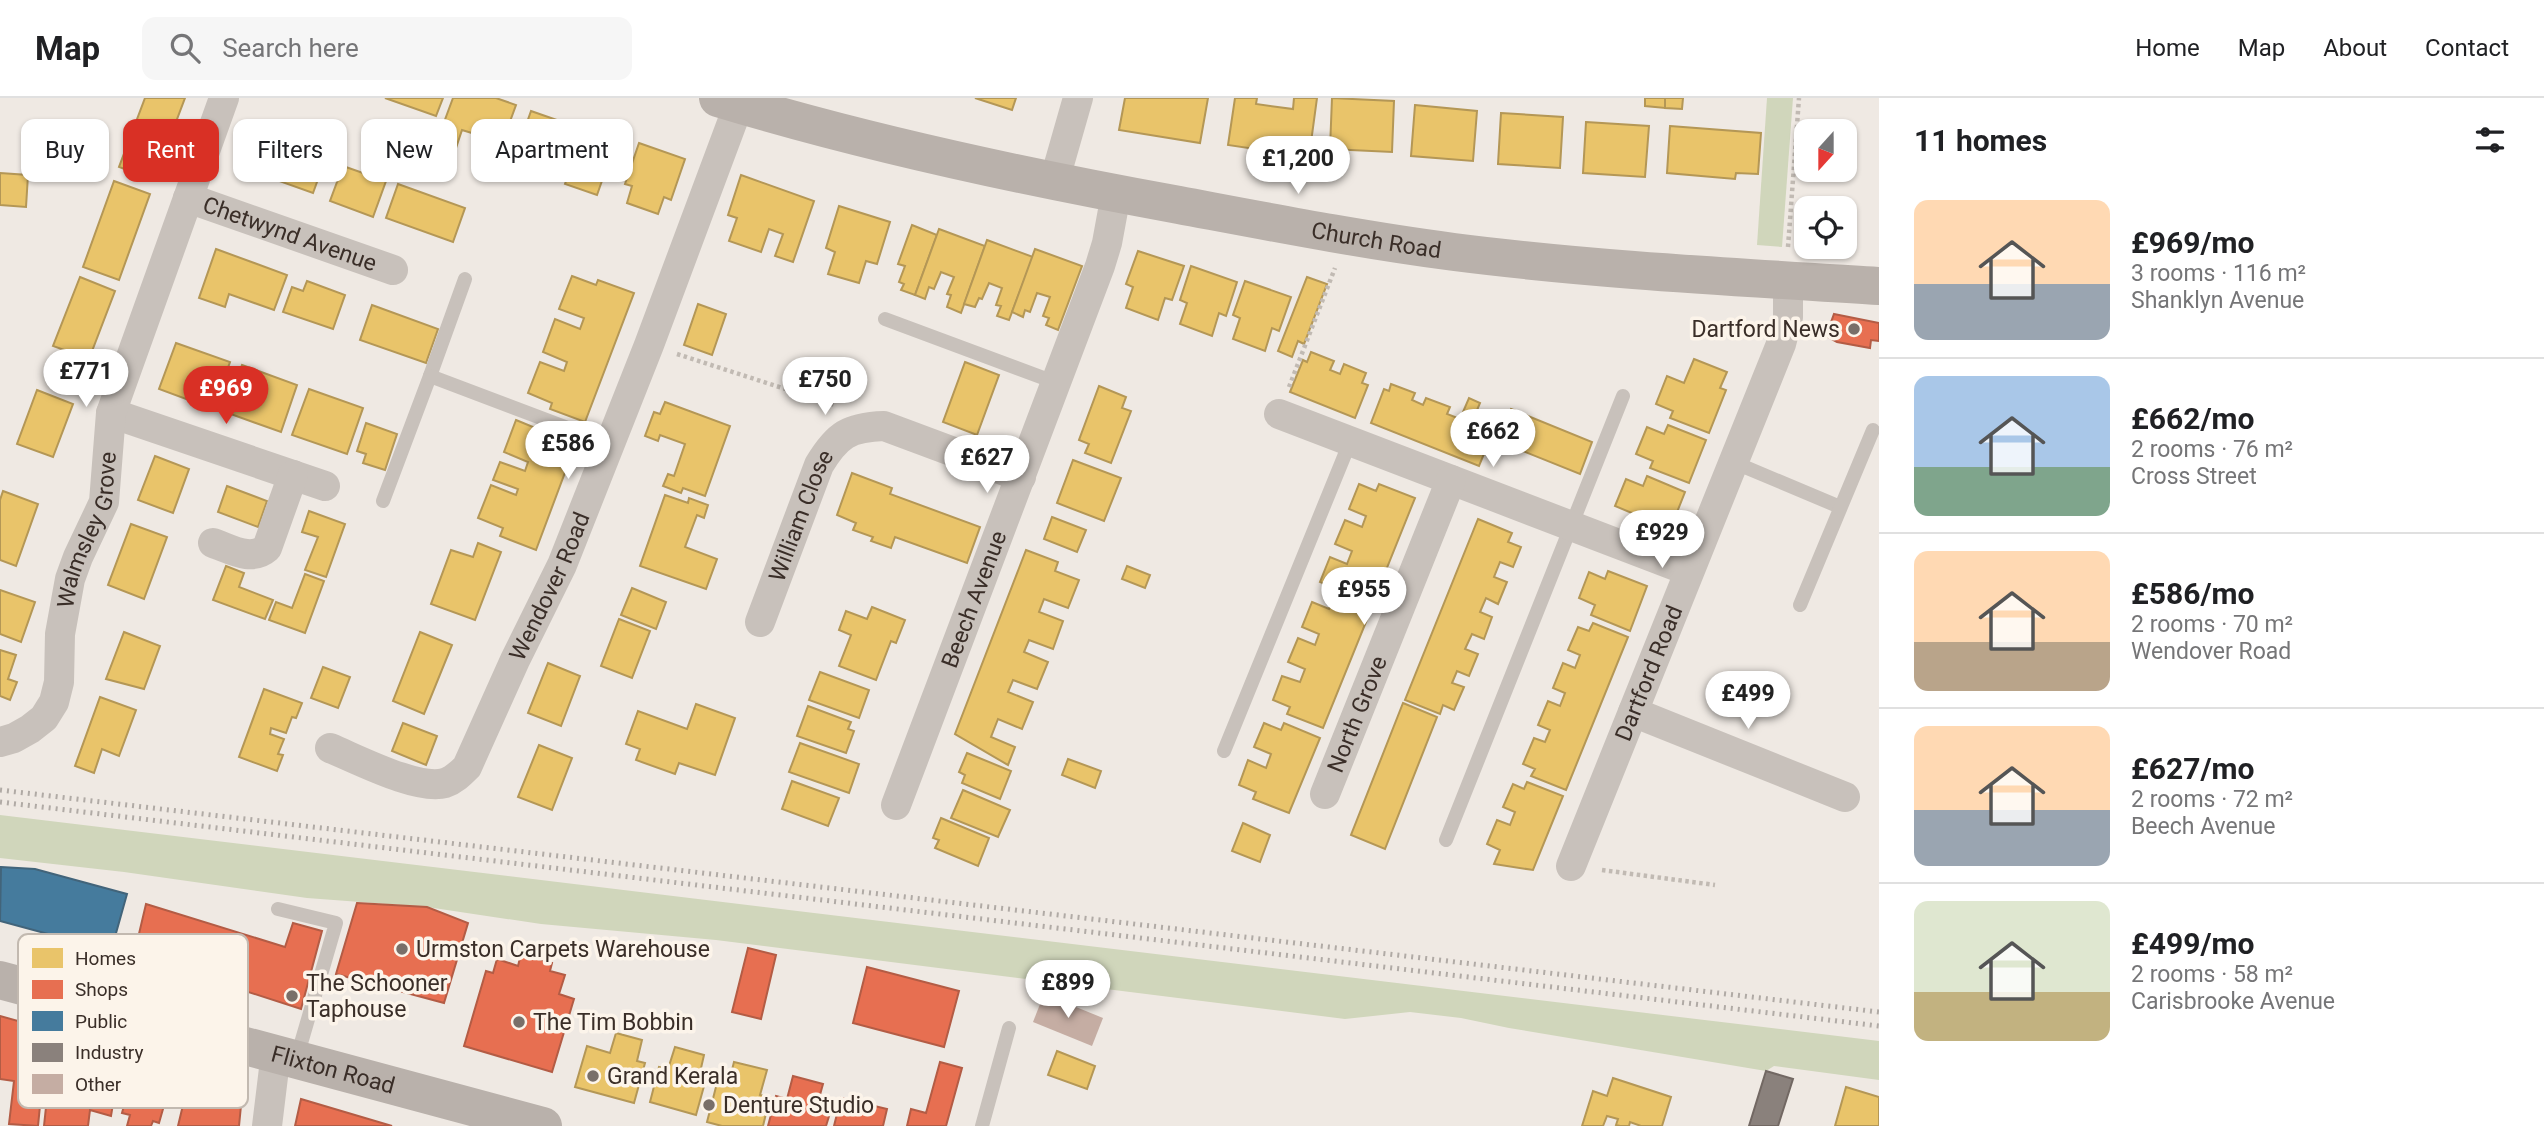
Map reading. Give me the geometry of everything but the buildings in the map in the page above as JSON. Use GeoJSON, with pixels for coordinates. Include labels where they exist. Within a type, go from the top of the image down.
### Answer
{"type":"FeatureCollection","features":[{"type":"Feature","properties":{"kind":"main road","name":"Church Road"},"geometry":{"type":"LineString","coordinates":[[729,101],[897,146],[1054,182],[1453,252],[1879,286]]}},
{"type":"Feature","properties":{"kind":"main road","name":"Flixton Road"},"geometry":{"type":"LineString","coordinates":[[0,980],[18,985]]}},
{"type":"Feature","properties":{"kind":"main road","name":"Flixton Road"},"geometry":{"type":"LineString","coordinates":[[248,1045],[532,1124]]}},
{"type":"Feature","properties":{"kind":"street","name":"Walmsley Grove"},"geometry":{"type":"LineString","coordinates":[[0,742],[15,738],[30,729],[44,718],[54,702],[58,682],[60,634],[70,579],[104,502],[111,413],[224,98]]}},
{"type":"Feature","properties":{"kind":"street"},"geometry":{"type":"LineString","coordinates":[[1054,182],[1078,98]]}},
{"type":"Feature","properties":{"kind":"street","name":"Wendover Road"},"geometry":{"type":"LineString","coordinates":[[330,748],[416,782],[432,785],[446,783],[467,767],[515,660],[562,565],[649,345],[729,101]]}},
{"type":"Feature","properties":{"kind":"street","name":"Beech Avenue"},"geometry":{"type":"LineString","coordinates":[[896,805],[1100,266],[1116,194]]}},
{"type":"Feature","properties":{"kind":"street","name":"Chetwynd Avenue"},"geometry":{"type":"LineString","coordinates":[[188,198],[393,270]]}},
{"type":"Feature","properties":{"kind":"street","name":"Dartford Road"},"geometry":{"type":"LineString","coordinates":[[1571,866],[1786,330],[1790,304],[1788,280]]}},
{"type":"Feature","properties":{"kind":"street"},"geometry":{"type":"LineString","coordinates":[[111,413],[325,486]]}},
{"type":"Feature","properties":{"kind":"street"},"geometry":{"type":"LineString","coordinates":[[1279,414],[1689,571]]}},
{"type":"Feature","properties":{"kind":"street","name":"William Close"},"geometry":{"type":"LineString","coordinates":[[760,622],[819,465],[829,448],[844,434],[863,426],[884,426],[1021,477]]}},
{"type":"Feature","properties":{"kind":"street"},"geometry":{"type":"LineString","coordinates":[[213,542],[250,556],[260,554],[267,548],[292,475]]}},
{"type":"Feature","properties":{"kind":"street","name":"North Grove"},"geometry":{"type":"LineString","coordinates":[[1325,794],[1451,480]]}},
{"type":"Feature","properties":{"kind":"street"},"geometry":{"type":"LineString","coordinates":[[1633,712],[1845,797]]}},
{"type":"Feature","properties":{"kind":"street"},"geometry":{"type":"LineString","coordinates":[[268,1126],[287,1055]]}},
{"type":"Feature","properties":{"kind":"lane"},"geometry":{"type":"LineString","coordinates":[[383,501],[465,279]]}},
{"type":"Feature","properties":{"kind":"lane"},"geometry":{"type":"LineString","coordinates":[[885,319],[1057,383]]}},
{"type":"Feature","properties":{"kind":"lane"},"geometry":{"type":"LineString","coordinates":[[430,376],[610,444]]}},
{"type":"Feature","properties":{"kind":"lane"},"geometry":{"type":"LineString","coordinates":[[1446,840],[1623,396]]}},
{"type":"Feature","properties":{"kind":"lane"},"geometry":{"type":"LineString","coordinates":[[1800,605],[1873,430]]}},
{"type":"Feature","properties":{"kind":"lane"},"geometry":{"type":"LineString","coordinates":[[1224,751],[1350,442]]}},
{"type":"Feature","properties":{"kind":"lane"},"geometry":{"type":"LineString","coordinates":[[1733,462],[1840,507]]}},
{"type":"Feature","properties":{"kind":"lane"},"geometry":{"type":"LineString","coordinates":[[278,909],[336,923],[287,1055]]}},
{"type":"Feature","properties":{"kind":"lane"},"geometry":{"type":"LineString","coordinates":[[982,1126],[1009,1028]]}},
{"type":"Feature","properties":{"kind":"path"},"geometry":{"type":"LineString","coordinates":[[1788,280],[1799,98]]}},
{"type":"Feature","properties":{"kind":"path"},"geometry":{"type":"LineString","coordinates":[[1279,414],[1348,234]]}},
{"type":"Feature","properties":{"kind":"path"},"geometry":{"type":"LineString","coordinates":[[649,345],[865,414],[884,426]]}},
{"type":"Feature","properties":{"kind":"path"},"geometry":{"type":"LineString","coordinates":[[1571,866],[1716,885]]}},
{"type":"Feature","properties":{"kind":"green space"},"geometry":{"type":"Polygon","coordinates":[[[1767,98],[1793,98],[1782,247],[1757,245],[1767,98]]]}},
{"type":"Feature","properties":{"kind":"green space"},"geometry":{"type":"Polygon","coordinates":[[[0,815],[1879,1041],[1879,1080],[1774,1066],[1766,1071],[1461,1018],[1410,1012],[1345,1019],[716,940],[541,924],[427,907],[307,898],[124,872],[0,858],[0,815]]]}},
{"type":"Feature","properties":{"kind":"railway"},"geometry":{"type":"LineString","coordinates":[[0,790],[1879,1012]]}},
{"type":"Feature","properties":{"kind":"railway"},"geometry":{"type":"LineString","coordinates":[[0,802],[1879,1026]]}},
{"type":"Feature","properties":{"kind":"place","name":"Dartford News"},"geometry":{"type":"Point","coordinates":[1854,329]}},
{"type":"Feature","properties":{"kind":"place","name":"Urmston Carpets Warehouse"},"geometry":{"type":"Point","coordinates":[402,949]}},
{"type":"Feature","properties":{"kind":"place","name":"The Schooner Taphouse"},"geometry":{"type":"Point","coordinates":[292,996]}},
{"type":"Feature","properties":{"kind":"place","name":"The Tim Bobbin"},"geometry":{"type":"Point","coordinates":[519,1022]}},
{"type":"Feature","properties":{"kind":"place","name":"Grand Kerala"},"geometry":{"type":"Point","coordinates":[593,1076]}},
{"type":"Feature","properties":{"kind":"place","name":"Denture Studio"},"geometry":{"type":"Point","coordinates":[709,1105]}}]}
